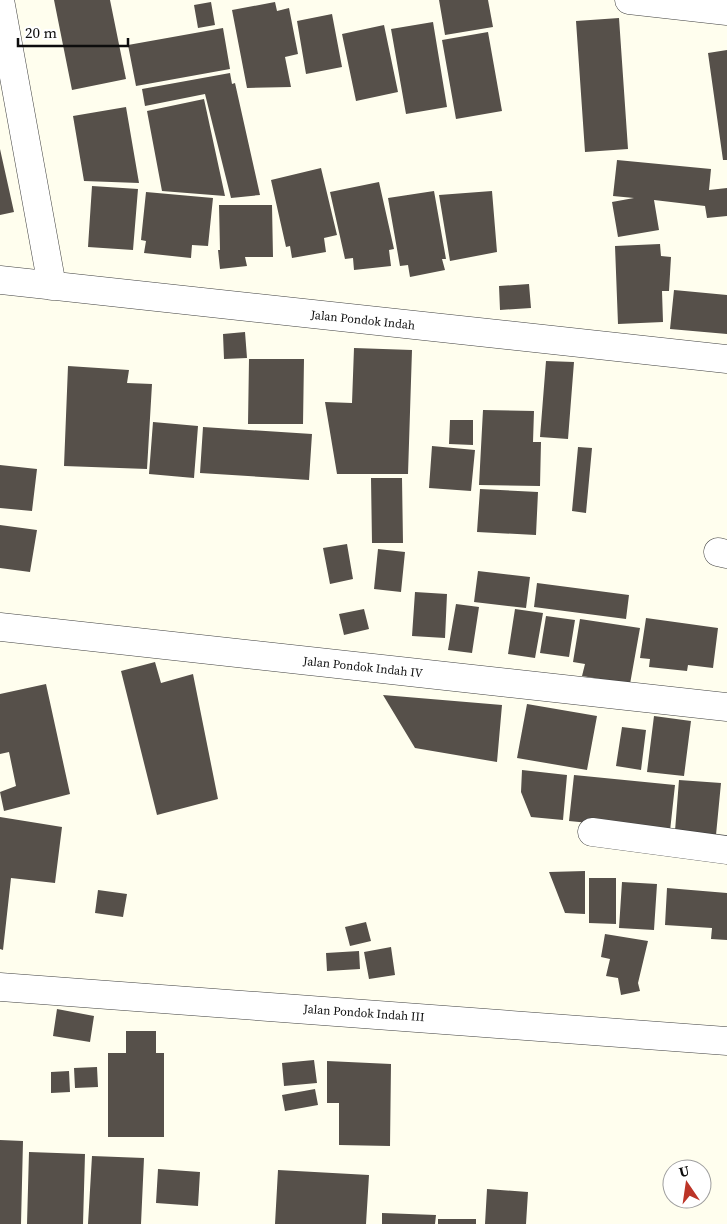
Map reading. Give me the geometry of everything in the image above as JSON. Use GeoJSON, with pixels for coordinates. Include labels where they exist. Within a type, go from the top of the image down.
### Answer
{"type":"FeatureCollection","features":[{"type":"Feature","properties":{"kind":"street"},"geometry":{"type":"LineString","coordinates":[[0,0],[52,286]]}},
{"type":"Feature","properties":{"kind":"street"},"geometry":{"type":"LineString","coordinates":[[629,0],[727,11]]}},
{"type":"Feature","properties":{"kind":"street","name":"Jalan Pondok Indah"},"geometry":{"type":"LineString","coordinates":[[0,280],[727,359]]}},
{"type":"Feature","properties":{"kind":"street","name":"Jalan Pondok Indah IV"},"geometry":{"type":"LineString","coordinates":[[0,627],[727,707]]}},
{"type":"Feature","properties":{"kind":"street"},"geometry":{"type":"LineString","coordinates":[[592,832],[727,850]]}},
{"type":"Feature","properties":{"kind":"street","name":"Jalan Pondok Indah III"},"geometry":{"type":"LineString","coordinates":[[0,987],[727,1041]]}},
{"type":"Feature","properties":{"kind":"building"},"geometry":{"type":"Polygon","coordinates":[[[54,0],[110,0],[126,79],[72,90],[54,0]]]}},
{"type":"Feature","properties":{"kind":"building"},"geometry":{"type":"Polygon","coordinates":[[[439,0],[488,0],[493,27],[445,35],[439,0]]]}},
{"type":"Feature","properties":{"kind":"building"},"geometry":{"type":"Polygon","coordinates":[[[211,2],[215,25],[198,28],[194,5],[211,2]]]}},
{"type":"Feature","properties":{"kind":"building"},"geometry":{"type":"Polygon","coordinates":[[[275,2],[277,11],[289,8],[298,54],[285,57],[291,87],[247,88],[232,10],[275,2]]]}},
{"type":"Feature","properties":{"kind":"building"},"geometry":{"type":"Polygon","coordinates":[[[332,14],[342,67],[306,74],[297,21],[332,14]]]}},
{"type":"Feature","properties":{"kind":"building"},"geometry":{"type":"Polygon","coordinates":[[[619,18],[628,149],[585,152],[576,21],[619,18]]]}},
{"type":"Feature","properties":{"kind":"building"},"geometry":{"type":"Polygon","coordinates":[[[433,22],[447,107],[406,114],[391,29],[433,22]]]}},
{"type":"Feature","properties":{"kind":"building"},"geometry":{"type":"Polygon","coordinates":[[[384,25],[398,92],[356,101],[342,34],[384,25]]]}},
{"type":"Feature","properties":{"kind":"building"},"geometry":{"type":"Polygon","coordinates":[[[223,28],[230,69],[136,86],[128,45],[223,28]]]}},
{"type":"Feature","properties":{"kind":"building"},"geometry":{"type":"Polygon","coordinates":[[[488,32],[502,111],[456,119],[442,40],[488,32]]]}},
{"type":"Feature","properties":{"kind":"building"},"geometry":{"type":"Polygon","coordinates":[[[727,50],[727,160],[723,160],[708,53],[727,50]]]}},
{"type":"Feature","properties":{"kind":"building"},"geometry":{"type":"Polygon","coordinates":[[[230,73],[232,84],[235,83],[260,195],[231,198],[205,94],[145,106],[142,89],[230,73]]]}},
{"type":"Feature","properties":{"kind":"building"},"geometry":{"type":"Polygon","coordinates":[[[204,99],[225,196],[162,191],[147,111],[204,99]]]}},
{"type":"Feature","properties":{"kind":"building"},"geometry":{"type":"Polygon","coordinates":[[[126,107],[139,183],[84,181],[73,116],[126,107]]]}},
{"type":"Feature","properties":{"kind":"building"},"geometry":{"type":"Polygon","coordinates":[[[0,149],[14,212],[0,215],[0,149]]]}},
{"type":"Feature","properties":{"kind":"building"},"geometry":{"type":"Polygon","coordinates":[[[617,160],[711,169],[709,190],[727,188],[727,216],[707,218],[705,206],[654,200],[659,230],[618,237],[612,202],[634,198],[613,196],[617,160]]]}},
{"type":"Feature","properties":{"kind":"building"},"geometry":{"type":"Polygon","coordinates":[[[321,168],[337,235],[324,238],[326,252],[292,258],[290,246],[286,247],[271,180],[321,168]]]}},
{"type":"Feature","properties":{"kind":"building"},"geometry":{"type":"Polygon","coordinates":[[[379,182],[394,249],[389,250],[391,266],[354,270],[353,258],[345,259],[330,192],[379,182]]]}},
{"type":"Feature","properties":{"kind":"building"},"geometry":{"type":"Polygon","coordinates":[[[92,186],[138,189],[133,250],[88,247],[92,186]]]}},
{"type":"Feature","properties":{"kind":"building"},"geometry":{"type":"Polygon","coordinates":[[[434,191],[446,259],[442,259],[445,270],[410,277],[408,265],[400,266],[388,198],[434,191]]]}},
{"type":"Feature","properties":{"kind":"building"},"geometry":{"type":"Polygon","coordinates":[[[492,191],[497,252],[450,261],[439,195],[492,191]]]}},
{"type":"Feature","properties":{"kind":"building"},"geometry":{"type":"Polygon","coordinates":[[[146,192],[213,198],[208,246],[192,245],[191,258],[144,253],[146,241],[141,240],[146,192]]]}},
{"type":"Feature","properties":{"kind":"building"},"geometry":{"type":"Polygon","coordinates":[[[219,205],[272,205],[273,257],[245,257],[247,266],[220,269],[218,250],[220,250],[219,205]]]}},
{"type":"Feature","properties":{"kind":"building"},"geometry":{"type":"Polygon","coordinates":[[[660,244],[661,256],[671,257],[669,291],[662,291],[663,322],[618,324],[615,246],[660,244]]]}},
{"type":"Feature","properties":{"kind":"building"},"geometry":{"type":"Polygon","coordinates":[[[529,284],[531,308],[500,310],[499,286],[529,284]]]}},
{"type":"Feature","properties":{"kind":"building"},"geometry":{"type":"Polygon","coordinates":[[[674,290],[727,295],[727,334],[670,329],[674,290]]]}},
{"type":"Feature","properties":{"kind":"building"},"geometry":{"type":"Polygon","coordinates":[[[245,332],[247,358],[224,359],[223,334],[245,332]]]}},
{"type":"Feature","properties":{"kind":"building"},"geometry":{"type":"Polygon","coordinates":[[[354,348],[412,350],[408,474],[337,474],[325,402],[352,403],[354,348]]]}},
{"type":"Feature","properties":{"kind":"building"},"geometry":{"type":"Polygon","coordinates":[[[249,359],[304,359],[303,424],[248,424],[249,359]]]}},
{"type":"Feature","properties":{"kind":"building"},"geometry":{"type":"Polygon","coordinates":[[[546,361],[574,362],[568,439],[540,437],[546,361]]]}},
{"type":"Feature","properties":{"kind":"building"},"geometry":{"type":"Polygon","coordinates":[[[68,366],[129,370],[127,383],[152,384],[147,469],[64,466],[68,366]]]}},
{"type":"Feature","properties":{"kind":"building"},"geometry":{"type":"Polygon","coordinates":[[[483,410],[534,411],[533,442],[541,442],[540,486],[479,485],[483,410]]]}},
{"type":"Feature","properties":{"kind":"building"},"geometry":{"type":"Polygon","coordinates":[[[450,420],[473,420],[473,445],[449,444],[450,420]]]}},
{"type":"Feature","properties":{"kind":"building"},"geometry":{"type":"Polygon","coordinates":[[[153,422],[198,426],[194,478],[149,474],[153,422]]]}},
{"type":"Feature","properties":{"kind":"building"},"geometry":{"type":"Polygon","coordinates":[[[203,427],[312,434],[309,480],[200,473],[203,427]]]}},
{"type":"Feature","properties":{"kind":"building"},"geometry":{"type":"Polygon","coordinates":[[[432,446],[475,450],[471,491],[429,488],[432,446]]]}},
{"type":"Feature","properties":{"kind":"building"},"geometry":{"type":"Polygon","coordinates":[[[578,447],[592,448],[586,513],[572,511],[578,447]]]}},
{"type":"Feature","properties":{"kind":"building"},"geometry":{"type":"Polygon","coordinates":[[[0,465],[37,469],[32,511],[0,508],[0,465]]]}},
{"type":"Feature","properties":{"kind":"building"},"geometry":{"type":"Polygon","coordinates":[[[371,478],[402,478],[403,543],[372,543],[371,478]]]}},
{"type":"Feature","properties":{"kind":"building"},"geometry":{"type":"Polygon","coordinates":[[[480,489],[538,492],[536,535],[477,532],[480,489]]]}},
{"type":"Feature","properties":{"kind":"building"},"geometry":{"type":"Polygon","coordinates":[[[0,525],[37,530],[30,572],[0,568],[0,525]]]}},
{"type":"Feature","properties":{"kind":"building"},"geometry":{"type":"Polygon","coordinates":[[[347,544],[353,579],[330,584],[323,548],[347,544]]]}},
{"type":"Feature","properties":{"kind":"building"},"geometry":{"type":"Polygon","coordinates":[[[378,549],[405,552],[401,592],[374,589],[378,549]]]}},
{"type":"Feature","properties":{"kind":"building"},"geometry":{"type":"Polygon","coordinates":[[[478,571],[530,577],[526,608],[474,602],[478,571]]]}},
{"type":"Feature","properties":{"kind":"building"},"geometry":{"type":"Polygon","coordinates":[[[537,583],[629,595],[626,619],[534,607],[537,583]]]}},
{"type":"Feature","properties":{"kind":"building"},"geometry":{"type":"Polygon","coordinates":[[[415,592],[447,594],[445,638],[412,636],[415,592]]]}},
{"type":"Feature","properties":{"kind":"building"},"geometry":{"type":"Polygon","coordinates":[[[456,604],[479,607],[472,653],[448,650],[456,604]]]}},
{"type":"Feature","properties":{"kind":"building"},"geometry":{"type":"Polygon","coordinates":[[[364,609],[369,629],[344,635],[339,614],[364,609]]]}},
{"type":"Feature","properties":{"kind":"building"},"geometry":{"type":"Polygon","coordinates":[[[515,609],[543,613],[535,658],[508,654],[515,609]]]}},
{"type":"Feature","properties":{"kind":"building"},"geometry":{"type":"Polygon","coordinates":[[[546,616],[575,620],[569,657],[540,653],[546,616]]]}},
{"type":"Feature","properties":{"kind":"building"},"geometry":{"type":"Polygon","coordinates":[[[646,618],[718,628],[713,668],[688,665],[687,671],[649,667],[650,659],[640,658],[646,618]]]}},
{"type":"Feature","properties":{"kind":"building"},"geometry":{"type":"Polygon","coordinates":[[[580,619],[640,628],[630,684],[582,676],[585,664],[573,662],[580,619]]]}},
{"type":"Feature","properties":{"kind":"building"},"geometry":{"type":"Polygon","coordinates":[[[155,662],[161,683],[193,674],[218,799],[157,815],[121,671],[155,662]]]}},
{"type":"Feature","properties":{"kind":"building"},"geometry":{"type":"Polygon","coordinates":[[[46,684],[70,794],[4,811],[0,792],[16,786],[9,752],[0,754],[0,694],[46,684]]]}},
{"type":"Feature","properties":{"kind":"building"},"geometry":{"type":"Polygon","coordinates":[[[383,695],[502,705],[497,762],[415,748],[383,695]]]}},
{"type":"Feature","properties":{"kind":"building"},"geometry":{"type":"Polygon","coordinates":[[[527,704],[597,716],[587,770],[517,758],[527,704]]]}},
{"type":"Feature","properties":{"kind":"building"},"geometry":{"type":"Polygon","coordinates":[[[654,716],[691,721],[684,776],[647,772],[654,716]]]}},
{"type":"Feature","properties":{"kind":"building"},"geometry":{"type":"Polygon","coordinates":[[[622,727],[646,730],[641,770],[616,766],[622,727]]]}},
{"type":"Feature","properties":{"kind":"building"},"geometry":{"type":"Polygon","coordinates":[[[522,770],[567,775],[563,820],[531,817],[521,792],[522,770]]]}},
{"type":"Feature","properties":{"kind":"building"},"geometry":{"type":"Polygon","coordinates":[[[574,775],[675,785],[670,831],[569,821],[574,775]]]}},
{"type":"Feature","properties":{"kind":"building"},"geometry":{"type":"Polygon","coordinates":[[[679,780],[721,783],[716,835],[675,831],[679,780]]]}},
{"type":"Feature","properties":{"kind":"building"},"geometry":{"type":"Polygon","coordinates":[[[0,817],[62,827],[55,883],[11,878],[3,950],[0,949],[0,817]]]}},
{"type":"Feature","properties":{"kind":"building"},"geometry":{"type":"Polygon","coordinates":[[[585,871],[585,914],[565,913],[549,872],[585,871]]]}},
{"type":"Feature","properties":{"kind":"building"},"geometry":{"type":"Polygon","coordinates":[[[589,878],[616,878],[616,924],[589,923],[589,878]]]}},
{"type":"Feature","properties":{"kind":"building"},"geometry":{"type":"Polygon","coordinates":[[[622,882],[657,884],[654,930],[619,928],[622,882]]]}},
{"type":"Feature","properties":{"kind":"building"},"geometry":{"type":"Polygon","coordinates":[[[667,888],[727,893],[727,940],[711,939],[712,928],[665,925],[667,888]]]}},
{"type":"Feature","properties":{"kind":"building"},"geometry":{"type":"Polygon","coordinates":[[[98,890],[127,894],[123,917],[95,913],[98,890]]]}},
{"type":"Feature","properties":{"kind":"building"},"geometry":{"type":"Polygon","coordinates":[[[366,922],[371,941],[350,946],[345,927],[366,922]]]}},
{"type":"Feature","properties":{"kind":"building"},"geometry":{"type":"Polygon","coordinates":[[[605,934],[648,941],[638,983],[640,991],[621,995],[618,978],[606,976],[610,959],[601,957],[605,934]]]}},
{"type":"Feature","properties":{"kind":"building"},"geometry":{"type":"Polygon","coordinates":[[[391,947],[395,975],[369,979],[364,952],[391,947]]]}},
{"type":"Feature","properties":{"kind":"building"},"geometry":{"type":"Polygon","coordinates":[[[359,951],[360,969],[327,971],[326,953],[359,951]]]}},
{"type":"Feature","properties":{"kind":"building"},"geometry":{"type":"Polygon","coordinates":[[[57,1009],[94,1016],[90,1042],[53,1036],[57,1009]]]}},
{"type":"Feature","properties":{"kind":"building"},"geometry":{"type":"Polygon","coordinates":[[[126,1031],[156,1031],[156,1053],[164,1053],[164,1137],[108,1137],[108,1053],[126,1053],[126,1031]]]}},
{"type":"Feature","properties":{"kind":"building"},"geometry":{"type":"Polygon","coordinates":[[[314,1060],[317,1083],[284,1086],[282,1063],[314,1060]]]}},
{"type":"Feature","properties":{"kind":"building"},"geometry":{"type":"Polygon","coordinates":[[[327,1061],[391,1064],[390,1146],[339,1145],[339,1103],[327,1103],[327,1061]]]}},
{"type":"Feature","properties":{"kind":"building"},"geometry":{"type":"Polygon","coordinates":[[[97,1067],[98,1087],[75,1088],[74,1068],[97,1067]]]}},
{"type":"Feature","properties":{"kind":"building"},"geometry":{"type":"Polygon","coordinates":[[[69,1071],[70,1092],[51,1093],[51,1072],[69,1071]]]}},
{"type":"Feature","properties":{"kind":"building"},"geometry":{"type":"Polygon","coordinates":[[[315,1089],[318,1105],[285,1111],[282,1095],[315,1089]]]}},
{"type":"Feature","properties":{"kind":"building"},"geometry":{"type":"Polygon","coordinates":[[[0,1140],[23,1141],[21,1224],[0,1224],[0,1140]]]}},
{"type":"Feature","properties":{"kind":"building"},"geometry":{"type":"Polygon","coordinates":[[[29,1152],[85,1154],[83,1224],[27,1224],[29,1152]]]}},
{"type":"Feature","properties":{"kind":"building"},"geometry":{"type":"Polygon","coordinates":[[[92,1156],[144,1158],[141,1224],[88,1224],[92,1156]]]}},
{"type":"Feature","properties":{"kind":"building"},"geometry":{"type":"Polygon","coordinates":[[[158,1169],[200,1172],[198,1206],[156,1203],[158,1169]]]}},
{"type":"Feature","properties":{"kind":"building"},"geometry":{"type":"Polygon","coordinates":[[[278,1170],[369,1175],[366,1224],[275,1224],[278,1170]]]}},
{"type":"Feature","properties":{"kind":"building"},"geometry":{"type":"Polygon","coordinates":[[[487,1189],[528,1192],[526,1224],[485,1224],[487,1189]]]}},
{"type":"Feature","properties":{"kind":"building"},"geometry":{"type":"Polygon","coordinates":[[[382,1213],[436,1215],[435,1224],[382,1224],[382,1213]]]}},
{"type":"Feature","properties":{"kind":"building"},"geometry":{"type":"Polygon","coordinates":[[[438,1219],[476,1219],[476,1224],[438,1224],[438,1219]]]}}]}
